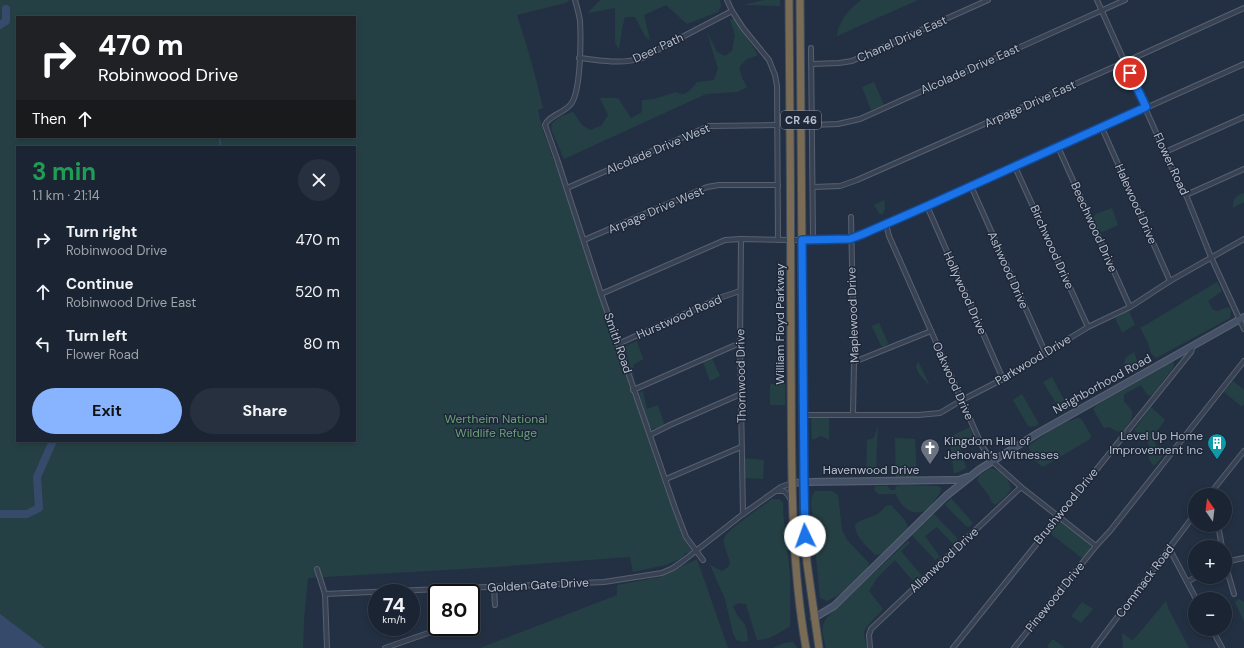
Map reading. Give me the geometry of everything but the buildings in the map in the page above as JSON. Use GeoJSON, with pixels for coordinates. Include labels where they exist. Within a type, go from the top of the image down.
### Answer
{"type":"FeatureCollection","features":[{"type":"Feature","properties":{"kind":"highway","name":"William Floyd Parkway"},"geometry":{"type":"LineString","coordinates":[[789,0],[792,483],[796,565],[806,648]]}},
{"type":"Feature","properties":{"kind":"highway","name":"William Floyd Parkway"},"geometry":{"type":"LineString","coordinates":[[800,0],[804,482],[807,563],[819,648]]}},
{"type":"Feature","properties":{"kind":"main road","name":"Neighborhood Road"},"geometry":{"type":"LineString","coordinates":[[814,618],[834,606],[946,496],[992,461],[1038,433],[1242,318]]}},
{"type":"Feature","properties":{"kind":"main road","name":"Havenwood Drive"},"geometry":{"type":"LineString","coordinates":[[792,483],[959,480],[973,475]]}},
{"type":"Feature","properties":{"kind":"main road"},"geometry":{"type":"LineString","coordinates":[[946,496],[954,485],[952,480]]}},
{"type":"Feature","properties":{"kind":"street"},"geometry":{"type":"LineString","coordinates":[[575,0],[580,20],[579,58]]}},
{"type":"Feature","properties":{"kind":"street"},"geometry":{"type":"LineString","coordinates":[[727,0],[743,28],[766,56],[772,67],[777,86],[778,240]]}},
{"type":"Feature","properties":{"kind":"street","name":"Chanel Drive East"},"geometry":{"type":"LineString","coordinates":[[812,64],[852,61],[988,0]]}},
{"type":"Feature","properties":{"kind":"street","name":"Flower Road"},"geometry":{"type":"LineString","coordinates":[[1097,0],[1175,175],[1186,195],[1211,257],[1242,318],[1244,329]]}},
{"type":"Feature","properties":{"kind":"street","name":"Alcolade Drive East"},"geometry":{"type":"LineString","coordinates":[[812,125],[838,124],[860,119],[1125,0]]}},
{"type":"Feature","properties":{"kind":"street","name":"Arpage Drive East"},"geometry":{"type":"LineString","coordinates":[[813,187],[840,186],[852,182],[1244,8]]}},
{"type":"Feature","properties":{"kind":"street","name":"Deer Path"},"geometry":{"type":"LineString","coordinates":[[579,58],[622,62],[636,60],[732,11]]}},
{"type":"Feature","properties":{"kind":"street"},"geometry":{"type":"LineString","coordinates":[[811,48],[813,239]]}},
{"type":"Feature","properties":{"kind":"street","name":"Smith Road"},"geometry":{"type":"LineString","coordinates":[[579,58],[577,90],[573,102],[567,109],[546,122],[546,131],[567,188],[601,294],[675,508],[686,538],[703,560]]}},
{"type":"Feature","properties":{"kind":"street"},"geometry":{"type":"LineString","coordinates":[[601,294],[725,240],[850,239],[1244,64]]}},
{"type":"Feature","properties":{"kind":"street"},"geometry":{"type":"LineString","coordinates":[[1165,152],[1244,117]]}},
{"type":"Feature","properties":{"kind":"street","name":"Alcolade Drive West"},"geometry":{"type":"LineString","coordinates":[[567,188],[709,126],[777,125]]}},
{"type":"Feature","properties":{"kind":"street","name":"Halewood Drive"},"geometry":{"type":"LineString","coordinates":[[1102,128],[1170,281]]}},
{"type":"Feature","properties":{"kind":"street","name":"Beechwood Drive"},"geometry":{"type":"LineString","coordinates":[[1058,147],[1130,307]]}},
{"type":"Feature","properties":{"kind":"street","name":"Birchwood Drive"},"geometry":{"type":"LineString","coordinates":[[1015,166],[1088,327]]}},
{"type":"Feature","properties":{"kind":"street"},"geometry":{"type":"LineString","coordinates":[[1186,195],[1244,169]]}},
{"type":"Feature","properties":{"kind":"street","name":"Arpage Drive West"},"geometry":{"type":"LineString","coordinates":[[584,240],[707,188],[720,185],[778,185]]}},
{"type":"Feature","properties":{"kind":"street","name":"Ashwood Drive"},"geometry":{"type":"LineString","coordinates":[[971,186],[1046,354]]}},
{"type":"Feature","properties":{"kind":"street","name":"Hollywood Drive"},"geometry":{"type":"LineString","coordinates":[[927,206],[1003,379]]}},
{"type":"Feature","properties":{"kind":"street","name":"Maplewood Drive"},"geometry":{"type":"LineString","coordinates":[[851,217],[850,239],[854,362],[853,414]]}},
{"type":"Feature","properties":{"kind":"street","name":"Oakwood Drive"},"geometry":{"type":"LineString","coordinates":[[886,224],[889,236],[982,446],[992,461],[1021,487],[1096,546]]}},
{"type":"Feature","properties":{"kind":"street","name":"Parkwood Drive"},"geometry":{"type":"LineString","coordinates":[[803,415],[940,413],[1003,379],[1088,327],[1130,307],[1170,281],[1244,238]]}},
{"type":"Feature","properties":{"kind":"street","name":"Thornwood Drive"},"geometry":{"type":"LineString","coordinates":[[741,239],[740,343],[743,514]]}},
{"type":"Feature","properties":{"kind":"street","name":"Hurstwood Road"},"geometry":{"type":"LineString","coordinates":[[618,344],[722,297],[740,291]]}},
{"type":"Feature","properties":{"kind":"street"},"geometry":{"type":"LineString","coordinates":[[854,362],[931,331]]}},
{"type":"Feature","properties":{"kind":"street"},"geometry":{"type":"LineString","coordinates":[[634,390],[740,343]]}},
{"type":"Feature","properties":{"kind":"street","name":"Brushwood Drive"},"geometry":{"type":"LineString","coordinates":[[953,648],[1191,352],[1193,345]]}},
{"type":"Feature","properties":{"kind":"street"},"geometry":{"type":"LineString","coordinates":[[1096,546],[1110,531],[1244,361]]}},
{"type":"Feature","properties":{"kind":"street"},"geometry":{"type":"LineString","coordinates":[[650,435],[741,394]]}},
{"type":"Feature","properties":{"kind":"street"},"geometry":{"type":"LineString","coordinates":[[666,479],[742,447]]}},
{"type":"Feature","properties":{"kind":"street"},"geometry":{"type":"LineString","coordinates":[[1215,488],[1244,451]]}},
{"type":"Feature","properties":{"kind":"street","name":"Havenwood Drive"},"geometry":{"type":"LineString","coordinates":[[696,551],[774,492],[785,485],[792,483]]}},
{"type":"Feature","properties":{"kind":"street","name":"Allanwood Drive"},"geometry":{"type":"LineString","coordinates":[[870,648],[869,635],[871,629],[880,619],[933,572],[1021,487]]}},
{"type":"Feature","properties":{"kind":"street"},"geometry":{"type":"LineString","coordinates":[[774,492],[786,492],[793,504]]}},
{"type":"Feature","properties":{"kind":"street","name":"Commack Road"},"geometry":{"type":"LineString","coordinates":[[1094,648],[1188,524]]}},
{"type":"Feature","properties":{"kind":"street","name":"Pinewood Drive"},"geometry":{"type":"LineString","coordinates":[[1014,648],[1096,546]]}},
{"type":"Feature","properties":{"kind":"street"},"geometry":{"type":"LineString","coordinates":[[1170,548],[1192,592]]}},
{"type":"Feature","properties":{"kind":"street","name":"Golden Gate Drive"},"geometry":{"type":"LineString","coordinates":[[480,588],[604,582],[648,576],[673,568],[696,551]]}},
{"type":"Feature","properties":{"kind":"street"},"geometry":{"type":"LineString","coordinates":[[1232,561],[1244,558]]}},
{"type":"Feature","properties":{"kind":"street"},"geometry":{"type":"LineString","coordinates":[[317,570],[325,594],[327,648]]}},
{"type":"Feature","properties":{"kind":"street"},"geometry":{"type":"LineString","coordinates":[[1231,584],[1234,594]]}},
{"type":"Feature","properties":{"kind":"street"},"geometry":{"type":"LineString","coordinates":[[494,587],[495,605]]}},
{"type":"Feature","properties":{"kind":"street","name":"Golden Gate Drive"},"geometry":{"type":"LineString","coordinates":[[325,594],[428,591]]}},
{"type":"Feature","properties":{"kind":"street"},"geometry":{"type":"LineString","coordinates":[[385,648],[428,633]]}},
{"type":"Feature","properties":{"kind":"street"},"geometry":{"type":"LineString","coordinates":[[1216,636],[1222,648]]}},
{"type":"Feature","properties":{"kind":"green space","name":"Wertheim National Wildlife Refuge"},"geometry":{"type":"Polygon","coordinates":[[[0,0],[570,0],[565,3],[517,15],[543,108],[538,110],[543,131],[655,453],[692,552],[685,553],[682,558],[666,565],[633,572],[630,557],[496,567],[308,578],[303,648],[0,648],[0,0]]]}},
{"type":"Feature","properties":{"kind":"green space"},"geometry":{"type":"Polygon","coordinates":[[[601,0],[720,0],[721,6],[718,12],[687,24],[666,5],[644,15],[650,40],[645,36],[635,17],[625,17],[619,50],[615,42],[615,8],[588,13],[601,0]]]}},
{"type":"Feature","properties":{"kind":"green space"},"geometry":{"type":"Polygon","coordinates":[[[764,0],[780,0],[780,6],[744,5],[764,0]]]}},
{"type":"Feature","properties":{"kind":"green space"},"geometry":{"type":"Polygon","coordinates":[[[861,0],[918,0],[837,36],[840,24],[845,16],[861,0]]]}},
{"type":"Feature","properties":{"kind":"green space"},"geometry":{"type":"Polygon","coordinates":[[[734,18],[758,55],[747,59],[739,67],[742,78],[747,87],[737,92],[706,94],[564,159],[551,129],[552,124],[556,120],[561,116],[573,112],[582,125],[590,130],[601,126],[608,115],[600,98],[618,98],[631,118],[642,112],[642,100],[654,99],[676,92],[683,94],[688,92],[697,82],[714,80],[718,69],[707,32],[717,52],[725,56],[732,51],[735,35],[730,20],[734,18]]]}},
{"type":"Feature","properties":{"kind":"green space"},"geometry":{"type":"Polygon","coordinates":[[[874,82],[884,105],[871,110],[862,87],[874,82]]]}},
{"type":"Feature","properties":{"kind":"green space"},"geometry":{"type":"Polygon","coordinates":[[[1244,193],[1244,202],[1233,208],[1235,198],[1244,193]]]}},
{"type":"Feature","properties":{"kind":"green space"},"geometry":{"type":"Polygon","coordinates":[[[884,200],[885,209],[883,215],[879,213],[874,205],[884,200]]]}},
{"type":"Feature","properties":{"kind":"green space"},"geometry":{"type":"Polygon","coordinates":[[[1112,208],[1118,225],[1103,232],[1100,231],[1093,218],[1096,214],[1112,208]]]}},
{"type":"Feature","properties":{"kind":"green space"},"geometry":{"type":"Polygon","coordinates":[[[1217,282],[1222,291],[1208,301],[1213,310],[1218,311],[1228,307],[1231,310],[1230,318],[1156,358],[1151,353],[1140,327],[1217,282]]]}},
{"type":"Feature","properties":{"kind":"green space"},"geometry":{"type":"Polygon","coordinates":[[[1126,311],[1129,311],[1135,325],[1122,332],[1115,318],[1126,311]]]}},
{"type":"Feature","properties":{"kind":"green space"},"geometry":{"type":"Polygon","coordinates":[[[879,323],[888,343],[885,346],[881,346],[872,326],[879,323]]]}},
{"type":"Feature","properties":{"kind":"green space"},"geometry":{"type":"Polygon","coordinates":[[[637,341],[643,359],[633,365],[635,382],[625,348],[626,346],[637,341]]]}},
{"type":"Feature","properties":{"kind":"green space"},"geometry":{"type":"Polygon","coordinates":[[[1134,352],[1139,367],[1138,371],[1134,373],[1127,372],[1124,366],[1125,358],[1134,352]]]}},
{"type":"Feature","properties":{"kind":"green space"},"geometry":{"type":"Polygon","coordinates":[[[712,358],[720,376],[710,381],[703,362],[712,358]]]}},
{"type":"Feature","properties":{"kind":"green space"},"geometry":{"type":"Polygon","coordinates":[[[918,361],[930,386],[919,374],[916,367],[918,361]]]}},
{"type":"Feature","properties":{"kind":"green space"},"geometry":{"type":"Polygon","coordinates":[[[1173,361],[1173,368],[1152,395],[1149,396],[1141,385],[1124,394],[1124,401],[1132,411],[1132,417],[1126,429],[1121,432],[1109,427],[1104,428],[1093,409],[1097,405],[1173,361]]]}},
{"type":"Feature","properties":{"kind":"green space"},"geometry":{"type":"Polygon","coordinates":[[[1052,377],[1069,409],[1062,413],[1043,382],[1052,377]]]}},
{"type":"Feature","properties":{"kind":"green space"},"geometry":{"type":"Polygon","coordinates":[[[1233,381],[1244,390],[1244,404],[1242,407],[1224,392],[1233,381]]]}},
{"type":"Feature","properties":{"kind":"green space"},"geometry":{"type":"Polygon","coordinates":[[[785,383],[785,405],[770,405],[770,384],[785,383]]]}},
{"type":"Feature","properties":{"kind":"green space"},"geometry":{"type":"Polygon","coordinates":[[[643,391],[647,409],[658,405],[664,423],[662,427],[652,429],[649,426],[639,393],[643,391]]]}},
{"type":"Feature","properties":{"kind":"green space"},"geometry":{"type":"Polygon","coordinates":[[[1022,394],[1039,424],[1035,426],[1028,426],[1013,400],[1022,394]]]}},
{"type":"Feature","properties":{"kind":"green space"},"geometry":{"type":"Polygon","coordinates":[[[1151,407],[1165,420],[1154,438],[1156,445],[1163,456],[1154,466],[1149,460],[1150,449],[1148,444],[1145,439],[1134,430],[1151,407]]]}},
{"type":"Feature","properties":{"kind":"green space"},"geometry":{"type":"Polygon","coordinates":[[[811,418],[829,418],[829,440],[821,436],[812,440],[811,418]]]}},
{"type":"Feature","properties":{"kind":"green space"},"geometry":{"type":"Polygon","coordinates":[[[1078,418],[1082,420],[1091,436],[1090,439],[1043,467],[1035,461],[1028,446],[1058,426],[1078,418]]]}},
{"type":"Feature","properties":{"kind":"green space"},"geometry":{"type":"Polygon","coordinates":[[[878,425],[876,475],[866,475],[867,440],[874,438],[878,425]]]}},
{"type":"Feature","properties":{"kind":"green space"},"geometry":{"type":"Polygon","coordinates":[[[970,427],[973,440],[960,447],[966,468],[954,473],[949,437],[970,427]]]}},
{"type":"Feature","properties":{"kind":"green space"},"geometry":{"type":"Polygon","coordinates":[[[895,438],[915,439],[917,477],[896,478],[895,438]]]}},
{"type":"Feature","properties":{"kind":"green space"},"geometry":{"type":"Polygon","coordinates":[[[744,458],[764,460],[763,479],[745,478],[744,458]]]}},
{"type":"Feature","properties":{"kind":"green space"},"geometry":{"type":"Polygon","coordinates":[[[991,468],[998,471],[1007,479],[1011,490],[1000,502],[995,505],[977,480],[980,475],[991,468]]]}},
{"type":"Feature","properties":{"kind":"green space"},"geometry":{"type":"Polygon","coordinates":[[[876,486],[887,486],[891,490],[895,490],[896,486],[938,486],[941,490],[928,509],[918,513],[904,507],[896,494],[878,494],[874,489],[876,486]]]}},
{"type":"Feature","properties":{"kind":"green space"},"geometry":{"type":"Polygon","coordinates":[[[815,491],[832,491],[838,495],[842,530],[847,540],[869,563],[868,567],[844,592],[827,601],[820,598],[819,590],[811,502],[815,491]]]}},
{"type":"Feature","properties":{"kind":"green space"},"geometry":{"type":"Polygon","coordinates":[[[951,498],[973,523],[969,527],[966,526],[945,505],[951,498]]]}},
{"type":"Feature","properties":{"kind":"green space"},"geometry":{"type":"Polygon","coordinates":[[[772,499],[779,499],[783,503],[790,575],[790,626],[778,634],[762,640],[757,640],[746,604],[739,603],[733,606],[737,615],[745,625],[747,632],[748,641],[743,642],[736,640],[733,633],[725,599],[710,565],[722,571],[728,567],[730,563],[724,542],[726,535],[772,499]]]}},
{"type":"Feature","properties":{"kind":"green space"},"geometry":{"type":"Polygon","coordinates":[[[891,505],[904,519],[908,527],[881,554],[875,555],[859,537],[855,525],[858,522],[878,514],[886,506],[891,505]]]}},
{"type":"Feature","properties":{"kind":"green space"},"geometry":{"type":"Polygon","coordinates":[[[934,514],[957,538],[957,542],[954,545],[937,527],[925,536],[940,557],[935,560],[912,535],[934,514]]]}},
{"type":"Feature","properties":{"kind":"green space"},"geometry":{"type":"Polygon","coordinates":[[[1061,521],[1090,543],[1090,549],[1083,559],[1050,533],[1058,522],[1061,521]]]}},
{"type":"Feature","properties":{"kind":"green space"},"geometry":{"type":"Polygon","coordinates":[[[908,541],[910,543],[901,551],[922,576],[917,580],[912,580],[895,560],[877,578],[869,591],[883,609],[867,626],[864,632],[867,648],[826,648],[823,635],[823,624],[828,616],[908,541]]]}},
{"type":"Feature","properties":{"kind":"green space"},"geometry":{"type":"Polygon","coordinates":[[[697,559],[728,648],[480,648],[617,595],[617,585],[661,577],[697,559]]]}},
{"type":"Feature","properties":{"kind":"green space"},"geometry":{"type":"Polygon","coordinates":[[[1239,599],[1244,602],[1244,622],[1235,602],[1239,599]]]}},
{"type":"Feature","properties":{"kind":"green space"},"geometry":{"type":"Polygon","coordinates":[[[1166,601],[1168,608],[1189,648],[1123,648],[1122,633],[1132,640],[1135,638],[1166,601]]]}},
{"type":"Feature","properties":{"kind":"green space"},"geometry":{"type":"Polygon","coordinates":[[[1082,602],[1093,609],[1081,623],[1071,616],[1082,602]]]}},
{"type":"Feature","properties":{"kind":"green space"},"geometry":{"type":"Polygon","coordinates":[[[1053,639],[1065,648],[1049,648],[1047,646],[1053,639]]]}},
{"type":"Feature","properties":{"kind":"green space"},"geometry":{"type":"Polygon","coordinates":[[[793,642],[797,648],[773,648],[784,643],[793,642]]]}},
{"type":"Feature","properties":{"kind":"water"},"geometry":{"type":"Polygon","coordinates":[[[0,614],[45,648],[0,648],[0,614]]]}},
{"type":"Feature","properties":{"kind":"waterway"},"geometry":{"type":"LineString","coordinates":[[0,25],[6,21],[6,9]]}},
{"type":"Feature","properties":{"kind":"waterway"},"geometry":{"type":"LineString","coordinates":[[219,138],[221,146]]}},
{"type":"Feature","properties":{"kind":"waterway"},"geometry":{"type":"LineString","coordinates":[[0,514],[27,514],[39,508],[37,477],[53,442]]}},
{"type":"Feature","properties":{"kind":"place","name":"Level Up Home Improvement Inc"},"geometry":{"type":"Point","coordinates":[1217,460]}},
{"type":"Feature","properties":{"kind":"place","name":"Kingdom Hall of Jehovah’s Witnesses"},"geometry":{"type":"Point","coordinates":[930,465]}},
{"type":"Feature","properties":{"kind":"route"},"geometry":{"type":"LineString","coordinates":[[805,536],[802,240],[850,239],[863,234],[1146,107],[1130,73]]}}]}
